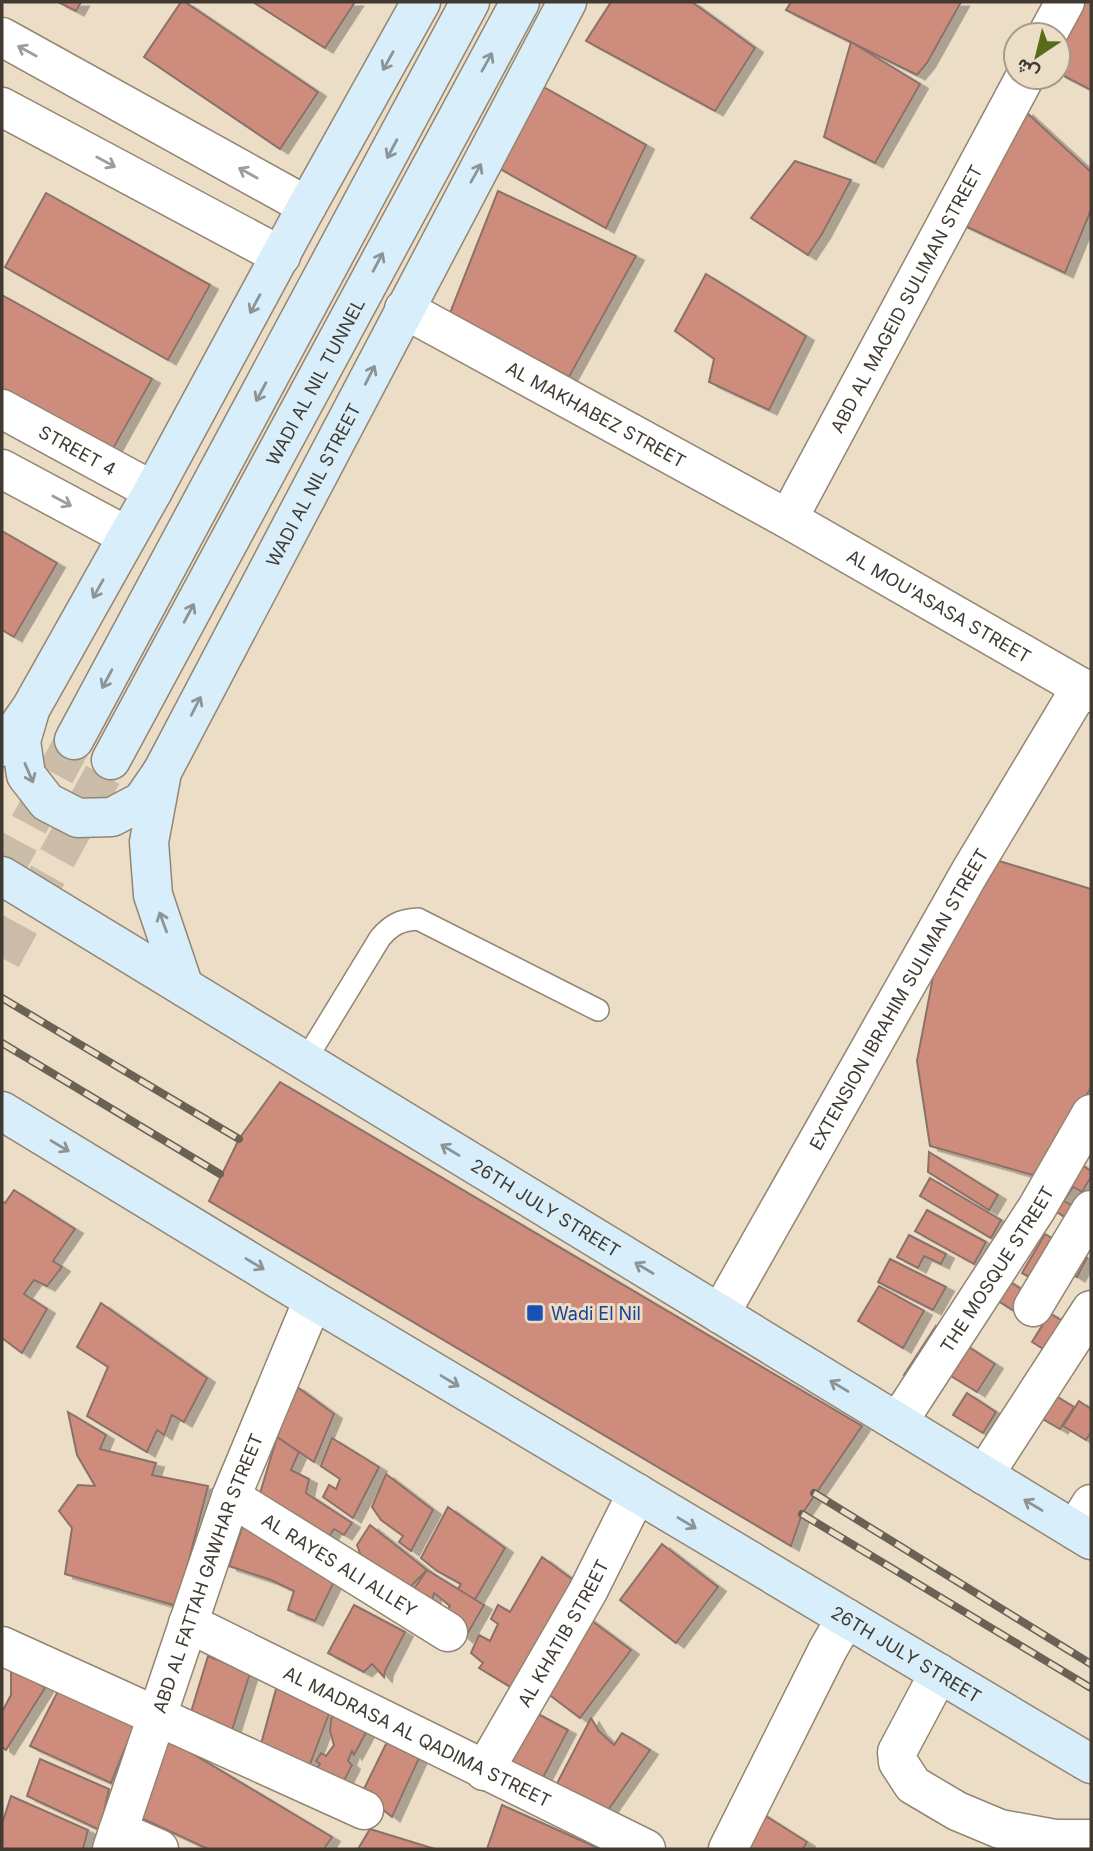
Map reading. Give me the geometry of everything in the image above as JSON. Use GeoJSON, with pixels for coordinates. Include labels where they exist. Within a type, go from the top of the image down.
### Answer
{"type":"FeatureCollection","features":[{"type":"Feature","properties":{"kind":"street"},"geometry":{"type":"LineString","coordinates":[[2,747],[31,708],[421,2]]}},
{"type":"Feature","properties":{"kind":"street"},"geometry":{"type":"LineString","coordinates":[[74,740],[470,2]]}},
{"type":"Feature","properties":{"kind":"street","name":"WADI AL NIL TUNNEL"},"geometry":{"type":"LineString","coordinates":[[111,760],[520,2]]}},
{"type":"Feature","properties":{"kind":"street","name":"WADI AL NIL STREET"},"geometry":{"type":"LineString","coordinates":[[184,987],[153,895],[149,842],[162,772],[567,2]]}},
{"type":"Feature","properties":{"kind":"street"},"geometry":{"type":"LineString","coordinates":[[1055,21],[1065,2]]}},
{"type":"Feature","properties":{"kind":"street"},"geometry":{"type":"LineString","coordinates":[[2,37],[307,206]]}},
{"type":"Feature","properties":{"kind":"street"},"geometry":{"type":"LineString","coordinates":[[53,133],[79,80]]}},
{"type":"Feature","properties":{"kind":"street","name":"ABD AL MAGEID SULIMAN STREET"},"geometry":{"type":"LineString","coordinates":[[788,519],[1017,91]]}},
{"type":"Feature","properties":{"kind":"street"},"geometry":{"type":"LineString","coordinates":[[2,107],[281,256]]}},
{"type":"Feature","properties":{"kind":"street","name":"AL MAKHABEZ STREET"},"geometry":{"type":"LineString","coordinates":[[404,309],[788,519]]}},
{"type":"Feature","properties":{"kind":"street","name":"STREET 4"},"geometry":{"type":"LineString","coordinates":[[2,409],[153,491]]}},
{"type":"Feature","properties":{"kind":"street"},"geometry":{"type":"LineString","coordinates":[[2,469],[127,536]]}},
{"type":"Feature","properties":{"kind":"street","name":"AL MOU'ASASA STREET"},"geometry":{"type":"LineString","coordinates":[[788,519],[1086,690]]}},
{"type":"Feature","properties":{"kind":"street","name":"EXTENSION IBRAHIM SULIMAN STREET"},"geometry":{"type":"LineString","coordinates":[[720,1314],[970,872],[1086,690]]}},
{"type":"Feature","properties":{"kind":"street"},"geometry":{"type":"LineString","coordinates":[[31,708],[21,741],[26,775],[47,803],[78,818],[112,817],[142,800],[162,772]]}},
{"type":"Feature","properties":{"kind":"street","name":"26TH JULY STREET"},"geometry":{"type":"LineString","coordinates":[[2,876],[984,1475],[1086,1525]]}},
{"type":"Feature","properties":{"kind":"street","name":"26TH JULY STREET"},"geometry":{"type":"LineString","coordinates":[[2,1111],[313,1300],[1091,1764]]}},
{"type":"Feature","properties":{"kind":"street","name":"THE MOSQUE STREET"},"geometry":{"type":"LineString","coordinates":[[898,1422],[1088,1127]]}},
{"type":"Feature","properties":{"kind":"street"},"geometry":{"type":"LineString","coordinates":[[1033,1307],[1091,1210]]}},
{"type":"Feature","properties":{"kind":"street","name":"ABD AL FATTAH GAWHAR STREET"},"geometry":{"type":"LineString","coordinates":[[115,1840],[231,1497],[313,1300]]}},
{"type":"Feature","properties":{"kind":"street"},"geometry":{"type":"LineString","coordinates":[[984,1475],[1091,1310]]}},
{"type":"Feature","properties":{"kind":"street","name":"AL KHATIB STREET"},"geometry":{"type":"LineString","coordinates":[[484,1771],[588,1591],[637,1493]]}},
{"type":"Feature","properties":{"kind":"street","name":"AL RAYES ALI ALLEY"},"geometry":{"type":"LineString","coordinates":[[231,1497],[448,1632]]}},
{"type":"Feature","properties":{"kind":"street"},"geometry":{"type":"LineString","coordinates":[[728,1849],[846,1618]]}},
{"type":"Feature","properties":{"kind":"street","name":"AL MADRASA AL QADIMA STREET"},"geometry":{"type":"LineString","coordinates":[[188,1623],[646,1849]]}},
{"type":"Feature","properties":{"kind":"street"},"geometry":{"type":"LineString","coordinates":[[2,1647],[364,1811]]}},
{"type":"Feature","properties":{"kind":"street"},"geometry":{"type":"LineString","coordinates":[[939,1673],[897,1752],[898,1762],[913,1785],[957,1811],[1000,1829],[1055,1839],[1091,1839]]}},
{"type":"Feature","properties":{"kind":"street"},"geometry":{"type":"LineString","coordinates":[[115,1840],[159,1849]]}},
{"type":"Feature","properties":{"kind":"lane"},"geometry":{"type":"LineString","coordinates":[[305,1061],[380,939],[390,927],[403,920],[418,919],[598,1010]]}},
{"type":"Feature","properties":{"kind":"building"},"geometry":{"type":"Polygon","coordinates":[[[58,2],[81,2],[76,11],[58,2]]]}},
{"type":"Feature","properties":{"kind":"building"},"geometry":{"type":"Polygon","coordinates":[[[181,2],[185,2],[318,92],[280,149],[144,57],[181,2]]]}},
{"type":"Feature","properties":{"kind":"building"},"geometry":{"type":"Polygon","coordinates":[[[253,2],[355,2],[325,48],[253,2]]]}},
{"type":"Feature","properties":{"kind":"building"},"geometry":{"type":"Polygon","coordinates":[[[611,2],[692,2],[755,48],[715,111],[586,41],[611,2]]]}},
{"type":"Feature","properties":{"kind":"building"},"geometry":{"type":"Polygon","coordinates":[[[791,2],[961,2],[927,63],[917,75],[786,10],[791,2]]]}},
{"type":"Feature","properties":{"kind":"building"},"geometry":{"type":"Polygon","coordinates":[[[1079,2],[1091,2],[1091,90],[1072,80],[1072,21],[1069,21],[1079,2]]]}},
{"type":"Feature","properties":{"kind":"building"},"geometry":{"type":"Polygon","coordinates":[[[851,42],[920,84],[875,163],[824,137],[851,42]]]}},
{"type":"Feature","properties":{"kind":"building"},"geometry":{"type":"Polygon","coordinates":[[[542,86],[646,145],[606,228],[493,165],[542,86]]]}},
{"type":"Feature","properties":{"kind":"building"},"geometry":{"type":"Polygon","coordinates":[[[1025,111],[1091,172],[1091,210],[1065,273],[959,223],[1025,111]]]}},
{"type":"Feature","properties":{"kind":"building"},"geometry":{"type":"Polygon","coordinates":[[[795,161],[851,180],[808,255],[751,218],[795,161]]]}},
{"type":"Feature","properties":{"kind":"building"},"geometry":{"type":"Polygon","coordinates":[[[498,191],[636,256],[569,377],[450,313],[498,191]]]}},
{"type":"Feature","properties":{"kind":"building"},"geometry":{"type":"Polygon","coordinates":[[[46,193],[210,285],[168,360],[5,267],[46,193]]]}},
{"type":"Feature","properties":{"kind":"building"},"geometry":{"type":"Polygon","coordinates":[[[706,274],[806,336],[769,410],[709,382],[714,359],[675,331],[706,274]]]}},
{"type":"Feature","properties":{"kind":"building"},"geometry":{"type":"Polygon","coordinates":[[[2,295],[152,379],[110,454],[2,393],[2,295]]]}},
{"type":"Feature","properties":{"kind":"building"},"geometry":{"type":"Polygon","coordinates":[[[2,531],[57,563],[14,637],[2,630],[2,531]]]}},
{"type":"Feature","properties":{"kind":"building"},"geometry":{"type":"Polygon","coordinates":[[[996,860],[1091,889],[1091,1088],[1033,1175],[930,1146],[917,1061],[937,956],[996,860]]]}},
{"type":"Feature","properties":{"kind":"building","name":"Wadi El Nil"},"geometry":{"type":"Polygon","coordinates":[[[280,1082],[862,1426],[802,1514],[791,1546],[209,1201],[239,1139],[280,1082]]]}},
{"type":"Feature","properties":{"kind":"building"},"geometry":{"type":"Polygon","coordinates":[[[929,1152],[998,1195],[989,1210],[928,1172],[929,1152]]]}},
{"type":"Feature","properties":{"kind":"building"},"geometry":{"type":"Polygon","coordinates":[[[1064,1153],[1091,1171],[1091,1177],[1082,1192],[1073,1187],[1064,1201],[1073,1206],[1066,1218],[1036,1198],[1064,1153]]]}},
{"type":"Feature","properties":{"kind":"building"},"geometry":{"type":"Polygon","coordinates":[[[930,1178],[1001,1220],[991,1238],[920,1196],[930,1178]]]}},
{"type":"Feature","properties":{"kind":"building"},"geometry":{"type":"Polygon","coordinates":[[[14,1190],[75,1229],[53,1261],[62,1267],[47,1286],[34,1280],[24,1294],[47,1309],[22,1353],[2,1338],[2,1201],[5,1203],[14,1190]]]}},
{"type":"Feature","properties":{"kind":"building"},"geometry":{"type":"Polygon","coordinates":[[[927,1210],[986,1242],[974,1264],[915,1231],[927,1210]]]}},
{"type":"Feature","properties":{"kind":"building"},"geometry":{"type":"Polygon","coordinates":[[[1045,1234],[1087,1258],[1077,1277],[1054,1263],[1042,1284],[1022,1273],[1045,1234]]]}},
{"type":"Feature","properties":{"kind":"building"},"geometry":{"type":"Polygon","coordinates":[[[909,1235],[946,1254],[941,1264],[924,1256],[918,1268],[897,1257],[909,1235]]]}},
{"type":"Feature","properties":{"kind":"building"},"geometry":{"type":"Polygon","coordinates":[[[890,1259],[946,1287],[933,1310],[878,1282],[890,1259]]]}},
{"type":"Feature","properties":{"kind":"building"},"geometry":{"type":"Polygon","coordinates":[[[1004,1278],[1026,1292],[1014,1311],[992,1297],[1004,1278]]]}},
{"type":"Feature","properties":{"kind":"building"},"geometry":{"type":"Polygon","coordinates":[[[879,1286],[924,1311],[903,1348],[858,1321],[879,1286]]]}},
{"type":"Feature","properties":{"kind":"building"},"geometry":{"type":"Polygon","coordinates":[[[101,1303],[207,1378],[184,1422],[172,1415],[164,1435],[157,1430],[147,1452],[87,1416],[108,1367],[77,1347],[101,1303]]]}},
{"type":"Feature","properties":{"kind":"building"},"geometry":{"type":"Polygon","coordinates":[[[1050,1313],[1084,1335],[1066,1363],[1032,1342],[1050,1313]]]}},
{"type":"Feature","properties":{"kind":"building"},"geometry":{"type":"Polygon","coordinates":[[[936,1326],[995,1364],[977,1392],[941,1370],[928,1390],[904,1375],[936,1326]]]}},
{"type":"Feature","properties":{"kind":"building"},"geometry":{"type":"Polygon","coordinates":[[[296,1386],[334,1414],[314,1462],[277,1437],[296,1386]]]}},
{"type":"Feature","properties":{"kind":"building"},"geometry":{"type":"Polygon","coordinates":[[[1046,1390],[1074,1407],[1060,1429],[1032,1413],[1046,1390]]]}},
{"type":"Feature","properties":{"kind":"building"},"geometry":{"type":"Polygon","coordinates":[[[967,1393],[996,1412],[983,1433],[953,1415],[967,1393]]]}},
{"type":"Feature","properties":{"kind":"building"},"geometry":{"type":"Polygon","coordinates":[[[1079,1401],[1091,1409],[1091,1432],[1086,1440],[1063,1426],[1079,1401]]]}},
{"type":"Feature","properties":{"kind":"building"},"geometry":{"type":"Polygon","coordinates":[[[68,1412],[106,1435],[100,1449],[156,1463],[152,1475],[208,1486],[177,1606],[65,1574],[72,1528],[59,1511],[78,1485],[95,1486],[77,1455],[68,1412]]]}},
{"type":"Feature","properties":{"kind":"building"},"geometry":{"type":"Polygon","coordinates":[[[277,1437],[299,1452],[291,1470],[309,1479],[306,1493],[352,1523],[344,1535],[334,1529],[324,1545],[258,1500],[277,1437]]]}},
{"type":"Feature","properties":{"kind":"building"},"geometry":{"type":"Polygon","coordinates":[[[332,1438],[379,1467],[353,1518],[323,1497],[329,1485],[336,1489],[340,1479],[321,1466],[332,1438]]]}},
{"type":"Feature","properties":{"kind":"building"},"geometry":{"type":"Polygon","coordinates":[[[386,1474],[433,1510],[411,1551],[399,1542],[403,1536],[381,1520],[372,1507],[386,1474]]]}},
{"type":"Feature","properties":{"kind":"building"},"geometry":{"type":"Polygon","coordinates":[[[448,1507],[505,1548],[473,1603],[456,1592],[461,1584],[437,1571],[421,1558],[448,1507]]]}},
{"type":"Feature","properties":{"kind":"building"},"geometry":{"type":"Polygon","coordinates":[[[244,1522],[337,1576],[315,1621],[288,1610],[294,1591],[229,1566],[244,1522]]]}},
{"type":"Feature","properties":{"kind":"building"},"geometry":{"type":"Polygon","coordinates":[[[370,1525],[427,1570],[402,1595],[362,1558],[357,1545],[370,1525]]]}},
{"type":"Feature","properties":{"kind":"building"},"geometry":{"type":"Polygon","coordinates":[[[662,1544],[718,1587],[676,1643],[620,1600],[662,1544]]]}},
{"type":"Feature","properties":{"kind":"building"},"geometry":{"type":"Polygon","coordinates":[[[542,1557],[584,1588],[522,1694],[479,1668],[483,1663],[471,1653],[479,1635],[490,1641],[498,1624],[491,1619],[498,1605],[510,1612],[542,1557]]]}},
{"type":"Feature","properties":{"kind":"building"},"geometry":{"type":"Polygon","coordinates":[[[427,1570],[484,1605],[465,1638],[442,1617],[450,1606],[434,1593],[430,1610],[409,1596],[427,1570]]]}},
{"type":"Feature","properties":{"kind":"building"},"geometry":{"type":"Polygon","coordinates":[[[354,1605],[405,1632],[384,1677],[372,1664],[364,1672],[328,1653],[354,1605]]]}},
{"type":"Feature","properties":{"kind":"building"},"geometry":{"type":"Polygon","coordinates":[[[584,1615],[631,1650],[580,1718],[543,1690],[584,1615]]]}},
{"type":"Feature","properties":{"kind":"building"},"geometry":{"type":"Polygon","coordinates":[[[208,1656],[250,1673],[228,1743],[188,1722],[208,1656]]]}},
{"type":"Feature","properties":{"kind":"building"},"geometry":{"type":"Polygon","coordinates":[[[21,1671],[45,1688],[6,1750],[2,1747],[2,1712],[11,1695],[11,1672],[21,1671]]]}},
{"type":"Feature","properties":{"kind":"building"},"geometry":{"type":"Polygon","coordinates":[[[278,1682],[332,1706],[306,1775],[258,1755],[278,1682]]]}},
{"type":"Feature","properties":{"kind":"building"},"geometry":{"type":"Polygon","coordinates":[[[58,1691],[134,1726],[111,1783],[30,1746],[58,1691]]]}},
{"type":"Feature","properties":{"kind":"building"},"geometry":{"type":"Polygon","coordinates":[[[525,1707],[568,1730],[538,1787],[498,1769],[525,1707]]]}},
{"type":"Feature","properties":{"kind":"building"},"geometry":{"type":"Polygon","coordinates":[[[338,1710],[368,1729],[354,1755],[352,1751],[348,1761],[352,1765],[343,1783],[311,1779],[320,1764],[316,1761],[321,1753],[326,1756],[334,1745],[330,1731],[331,1719],[338,1710]]]}},
{"type":"Feature","properties":{"kind":"building"},"geometry":{"type":"Polygon","coordinates":[[[591,1718],[599,1731],[614,1745],[622,1733],[650,1750],[604,1816],[551,1795],[591,1718]]]}},
{"type":"Feature","properties":{"kind":"building"},"geometry":{"type":"Polygon","coordinates":[[[168,1739],[332,1837],[324,1849],[208,1849],[137,1816],[168,1739]]]}},
{"type":"Feature","properties":{"kind":"building"},"geometry":{"type":"Polygon","coordinates":[[[387,1742],[420,1756],[392,1817],[362,1793],[387,1742]]]}},
{"type":"Feature","properties":{"kind":"building"},"geometry":{"type":"Polygon","coordinates":[[[40,1759],[109,1789],[100,1830],[27,1796],[40,1759]]]}},
{"type":"Feature","properties":{"kind":"building"},"geometry":{"type":"Polygon","coordinates":[[[11,1796],[88,1830],[83,1849],[2,1849],[2,1824],[11,1796]]]}},
{"type":"Feature","properties":{"kind":"building"},"geometry":{"type":"Polygon","coordinates":[[[502,1805],[600,1849],[487,1849],[502,1805]]]}},
{"type":"Feature","properties":{"kind":"building"},"geometry":{"type":"Polygon","coordinates":[[[758,1811],[807,1842],[803,1849],[744,1849],[758,1811]]]}},
{"type":"Feature","properties":{"kind":"building"},"geometry":{"type":"Polygon","coordinates":[[[370,1829],[435,1849],[358,1849],[370,1829]]]}},
{"type":"Feature","properties":{"kind":"tunnel"},"geometry":{"type":"LineString","coordinates":[[2,875],[74,740]]}},
{"type":"Feature","properties":{"kind":"tunnel"},"geometry":{"type":"LineString","coordinates":[[2,958],[111,760]]}},
{"type":"Feature","properties":{"kind":"railway"},"geometry":{"type":"LineString","coordinates":[[2,998],[239,1139]]}},
{"type":"Feature","properties":{"kind":"railway"},"geometry":{"type":"LineString","coordinates":[[2,1043],[220,1174]]}},
{"type":"Feature","properties":{"kind":"railway"},"geometry":{"type":"LineString","coordinates":[[814,1493],[1091,1664]]}},
{"type":"Feature","properties":{"kind":"railway"},"geometry":{"type":"LineString","coordinates":[[802,1514],[1091,1688]]}},
{"type":"Feature","properties":{"kind":"place","name":"Wadi El Nil"},"geometry":{"type":"Point","coordinates":[535,1313]}}]}
